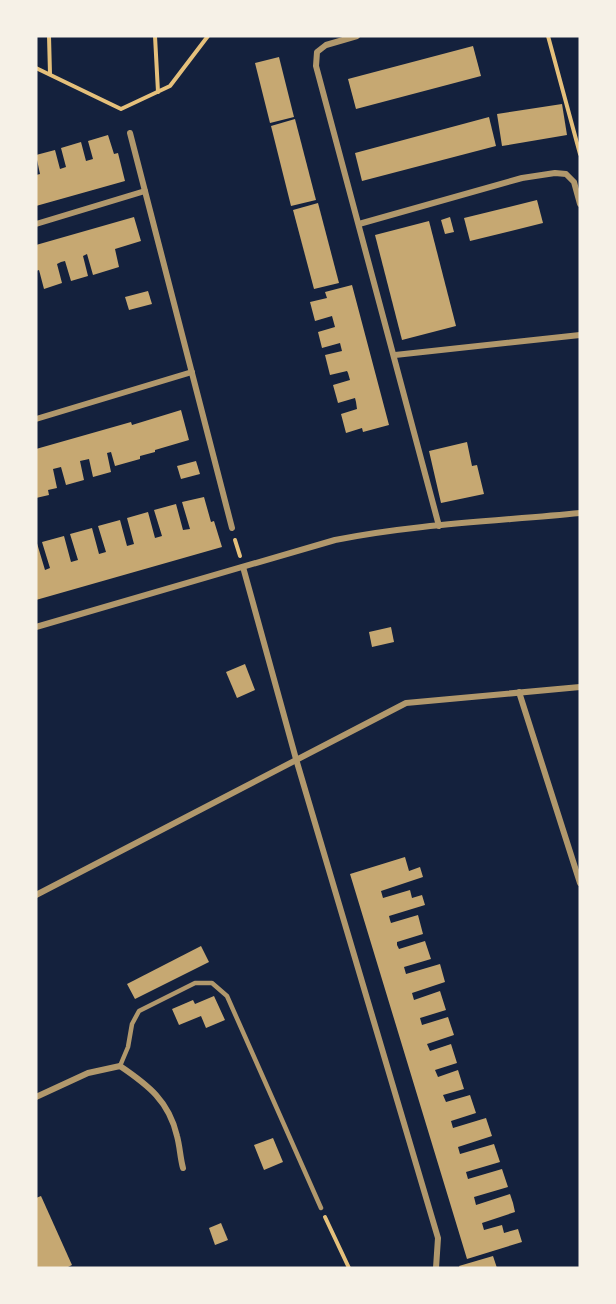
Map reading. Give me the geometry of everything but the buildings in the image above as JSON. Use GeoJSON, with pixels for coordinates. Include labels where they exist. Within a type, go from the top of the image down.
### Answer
{"type":"FeatureCollection","features":[{"type":"Feature","properties":{"kind":"street"},"geometry":{"type":"LineString","coordinates":[[357,36],[326,45],[317,52],[316,66],[439,526]]}},
{"type":"Feature","properties":{"kind":"street"},"geometry":{"type":"LineString","coordinates":[[130,133],[232,528]]}},
{"type":"Feature","properties":{"kind":"street"},"geometry":{"type":"LineString","coordinates":[[359,224],[522,178],[555,174],[566,174],[574,182],[580,204]]}},
{"type":"Feature","properties":{"kind":"street"},"geometry":{"type":"LineString","coordinates":[[36,224],[145,191]]}},
{"type":"Feature","properties":{"kind":"street"},"geometry":{"type":"LineString","coordinates":[[395,355],[580,335]]}},
{"type":"Feature","properties":{"kind":"street"},"geometry":{"type":"LineString","coordinates":[[36,419],[192,372]]}},
{"type":"Feature","properties":{"kind":"street"},"geometry":{"type":"LineString","coordinates":[[36,627],[335,540],[439,526],[580,513]]}},
{"type":"Feature","properties":{"kind":"street"},"geometry":{"type":"LineString","coordinates":[[243,567],[296,759],[438,1238],[436,1268]]}},
{"type":"Feature","properties":{"kind":"street"},"geometry":{"type":"LineString","coordinates":[[36,895],[406,703],[580,687]]}},
{"type":"Feature","properties":{"kind":"street"},"geometry":{"type":"LineString","coordinates":[[519,692],[580,881]]}},
{"type":"Feature","properties":{"kind":"street"},"geometry":{"type":"LineString","coordinates":[[36,1097],[88,1073],[120,1066],[149,1086],[167,1108],[177,1135],[183,1168]]}},
{"type":"Feature","properties":{"kind":"lane"},"geometry":{"type":"LineString","coordinates":[[120,1066],[128,1047],[132,1024],[140,1011],[195,983],[212,983],[227,996],[321,1208]]}},
{"type":"Feature","properties":{"kind":"path"},"geometry":{"type":"LineString","coordinates":[[49,36],[50,75]]}},
{"type":"Feature","properties":{"kind":"path"},"geometry":{"type":"LineString","coordinates":[[155,36],[158,92]]}},
{"type":"Feature","properties":{"kind":"path"},"geometry":{"type":"LineString","coordinates":[[36,68],[121,109],[170,86],[208,36]]}},
{"type":"Feature","properties":{"kind":"path"},"geometry":{"type":"LineString","coordinates":[[548,36],[580,154]]}},
{"type":"Feature","properties":{"kind":"path"},"geometry":{"type":"LineString","coordinates":[[232,528],[243,567]]}},
{"type":"Feature","properties":{"kind":"path"},"geometry":{"type":"LineString","coordinates":[[321,1208],[349,1268]]}}]}
